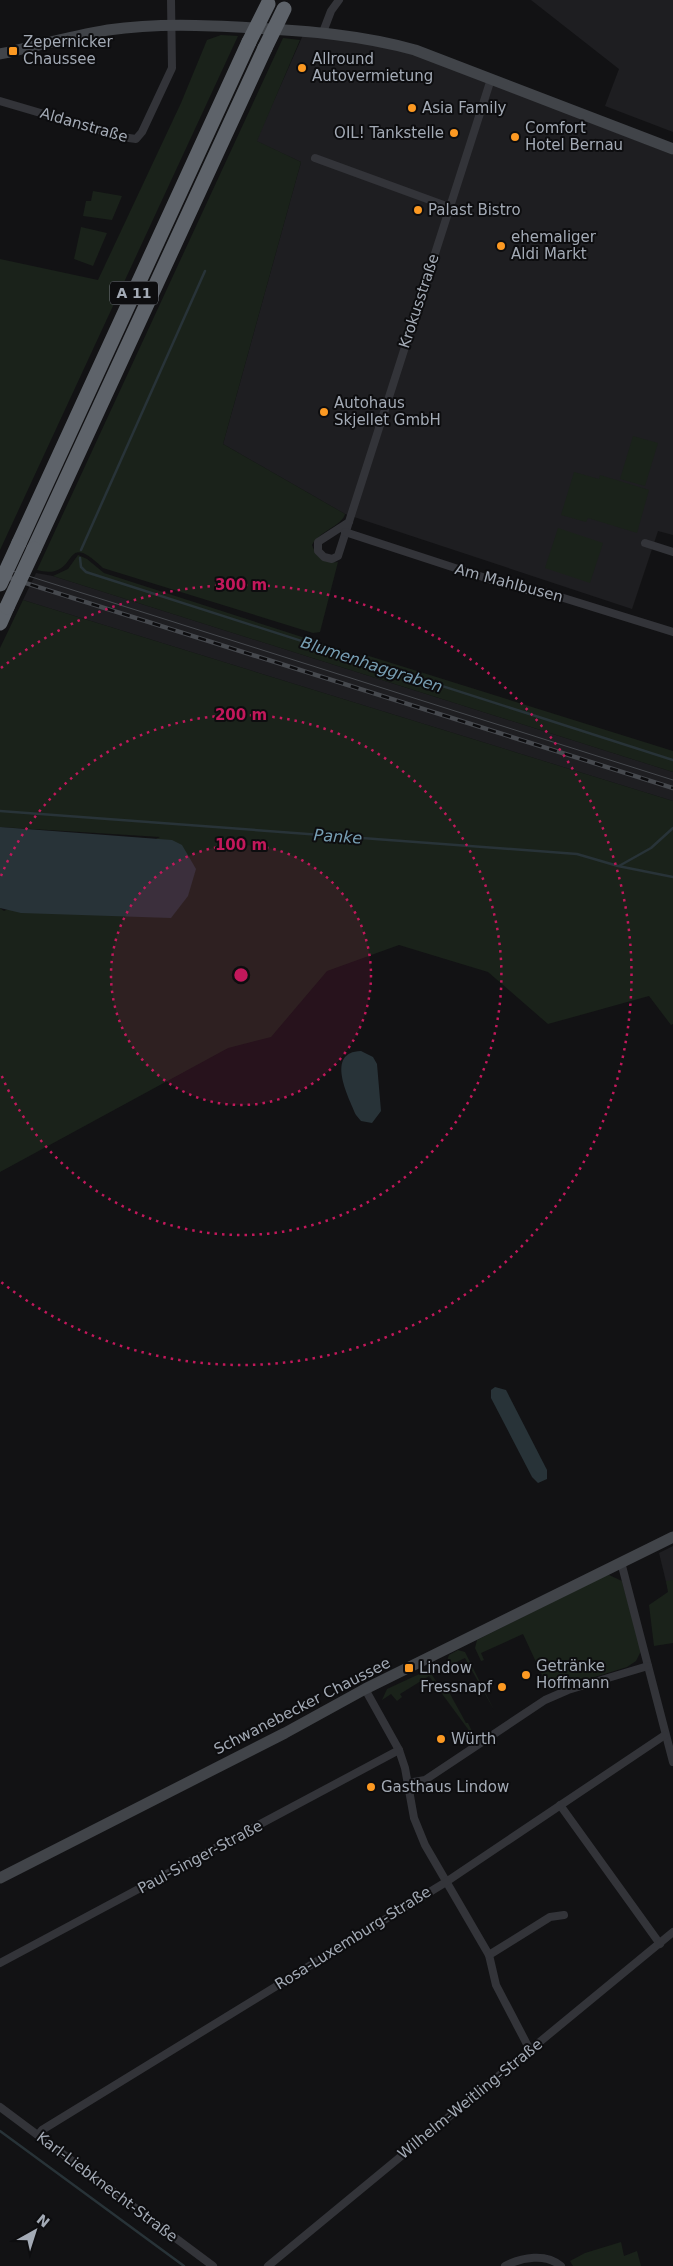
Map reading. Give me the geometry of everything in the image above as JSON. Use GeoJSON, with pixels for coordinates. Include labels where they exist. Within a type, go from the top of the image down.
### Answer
{"type":"FeatureCollection","features":[{"type":"Feature","properties":{"kind":"highway","name":"A 11"},"geometry":{"type":"LineString","coordinates":[[0,584],[268,2]]}},
{"type":"Feature","properties":{"kind":"highway","name":"A 11"},"geometry":{"type":"LineString","coordinates":[[0,622],[286,4]]}},
{"type":"Feature","properties":{"kind":"main road"},"geometry":{"type":"LineString","coordinates":[[0,54],[108,30],[172,25],[323,32],[377,40],[415,50],[673,149]]}},
{"type":"Feature","properties":{"kind":"main road","name":"Schwanebecker Chaussee"},"geometry":{"type":"LineString","coordinates":[[0,1878],[285,1733],[365,1689],[673,1537]]}},
{"type":"Feature","properties":{"kind":"street"},"geometry":{"type":"LineString","coordinates":[[171,0],[172,25]]}},
{"type":"Feature","properties":{"kind":"street"},"geometry":{"type":"LineString","coordinates":[[323,32],[331,11],[339,0]]}},
{"type":"Feature","properties":{"kind":"street","name":"Aldanstraße"},"geometry":{"type":"LineString","coordinates":[[0,101],[122,137],[136,139],[142,132],[171,72],[172,25]]}},
{"type":"Feature","properties":{"kind":"street","name":"Krokusstraße"},"geometry":{"type":"LineString","coordinates":[[348,522],[318,542],[318,551],[324,557],[332,559],[338,556],[491,79]]}},
{"type":"Feature","properties":{"kind":"street"},"geometry":{"type":"LineString","coordinates":[[315,158],[449,207]]}},
{"type":"Feature","properties":{"kind":"street","name":"Am Mahlbusen"},"geometry":{"type":"LineString","coordinates":[[345,532],[439,564],[526,590],[541,591],[673,632]]}},
{"type":"Feature","properties":{"kind":"street"},"geometry":{"type":"LineString","coordinates":[[645,543],[673,552]]}},
{"type":"Feature","properties":{"kind":"street"},"geometry":{"type":"LineString","coordinates":[[621,1562],[673,1762]]}},
{"type":"Feature","properties":{"kind":"street"},"geometry":{"type":"LineString","coordinates":[[408,1783],[424,1780],[556,1694],[648,1666]]}},
{"type":"Feature","properties":{"kind":"street"},"geometry":{"type":"LineString","coordinates":[[365,1689],[399,1750],[418,1830],[446,1882],[489,1954],[496,1985],[530,2050]]}},
{"type":"Feature","properties":{"kind":"street","name":"Rosa-Luxemburg-Straße"},"geometry":{"type":"LineString","coordinates":[[38,2135],[42,2130],[58,2120],[446,1882],[665,1735]]}},
{"type":"Feature","properties":{"kind":"street","name":"Paul-Singer-Straße"},"geometry":{"type":"LineString","coordinates":[[0,1963],[399,1750]]}},
{"type":"Feature","properties":{"kind":"street"},"geometry":{"type":"LineString","coordinates":[[560,1805],[660,1944]]}},
{"type":"Feature","properties":{"kind":"street"},"geometry":{"type":"LineString","coordinates":[[489,1954],[550,1916],[564,1915]]}},
{"type":"Feature","properties":{"kind":"street","name":"Wilhelm-Weitling-Straße"},"geometry":{"type":"LineString","coordinates":[[268,2266],[673,1932]]}},
{"type":"Feature","properties":{"kind":"street","name":"Karl-Liebknecht-Straße"},"geometry":{"type":"LineString","coordinates":[[0,2108],[213,2266]]}},
{"type":"Feature","properties":{"kind":"street"},"geometry":{"type":"LineString","coordinates":[[506,2266],[517,2260],[548,2258],[561,2266]]}},
{"type":"Feature","properties":{"kind":"shaded area"},"geometry":{"type":"Polygon","coordinates":[[[531,0],[673,0],[673,132],[605,106],[619,69],[531,0]]]}},
{"type":"Feature","properties":{"kind":"shaded area"},"geometry":{"type":"Polygon","coordinates":[[[221,35],[238,36],[0,550],[0,259],[98,280],[181,103],[207,40],[221,35]]]}},
{"type":"Feature","properties":{"kind":"shaded area"},"geometry":{"type":"Polygon","coordinates":[[[303,35],[340,37],[413,52],[673,155],[673,535],[658,531],[632,609],[345,514],[223,444],[301,162],[256,141],[303,35]]]}},
{"type":"Feature","properties":{"kind":"shaded area"},"geometry":{"type":"Polygon","coordinates":[[[283,38],[300,40],[257,141],[301,162],[223,444],[345,514],[340,522],[315,540],[312,545],[321,559],[329,562],[338,562],[320,632],[313,633],[103,568],[81,552],[75,553],[60,569],[51,572],[37,570],[283,38]]]}},
{"type":"Feature","properties":{"kind":"shaded area"},"geometry":{"type":"Polygon","coordinates":[[[93,191],[122,196],[112,220],[83,216],[86,201],[91,201],[93,191]]]}},
{"type":"Feature","properties":{"kind":"shaded area"},"geometry":{"type":"Polygon","coordinates":[[[81,227],[107,233],[93,266],[74,259],[81,227]]]}},
{"type":"Feature","properties":{"kind":"shaded area"},"geometry":{"type":"Polygon","coordinates":[[[633,436],[658,443],[645,486],[620,479],[633,436]]]}},
{"type":"Feature","properties":{"kind":"shaded area"},"geometry":{"type":"Polygon","coordinates":[[[574,472],[599,479],[600,475],[649,490],[637,533],[588,518],[586,522],[561,515],[574,472]]]}},
{"type":"Feature","properties":{"kind":"shaded area"},"geometry":{"type":"Polygon","coordinates":[[[558,528],[603,543],[590,583],[545,568],[558,528]]]}},
{"type":"Feature","properties":{"kind":"shaded area"},"geometry":{"type":"Polygon","coordinates":[[[78,555],[87,559],[104,573],[364,657],[369,656],[673,751],[673,772],[53,576],[68,569],[78,555]]]}},
{"type":"Feature","properties":{"kind":"shaded area"},"geometry":{"type":"Polygon","coordinates":[[[36,573],[53,576],[673,772],[673,801],[23,600],[36,573]]]}},
{"type":"Feature","properties":{"kind":"shaded area"},"geometry":{"type":"Polygon","coordinates":[[[23,600],[673,801],[673,1024],[671,1025],[649,996],[548,1024],[488,972],[399,945],[327,971],[271,1037],[228,1048],[0,1172],[0,908],[4,911],[160,837],[0,827],[0,648],[23,600]]]}},
{"type":"Feature","properties":{"kind":"shaded area"},"geometry":{"type":"Polygon","coordinates":[[[0,827],[172,840],[182,845],[196,869],[188,896],[171,918],[21,913],[0,908],[0,827]]]}},
{"type":"Feature","properties":{"kind":"shaded area"},"geometry":{"type":"Polygon","coordinates":[[[361,1051],[373,1057],[377,1064],[381,1111],[372,1123],[361,1121],[356,1115],[342,1076],[341,1067],[344,1059],[350,1053],[361,1051]]]}},
{"type":"Feature","properties":{"kind":"shaded area"},"geometry":{"type":"Polygon","coordinates":[[[495,1387],[506,1390],[547,1470],[547,1479],[538,1483],[532,1477],[491,1398],[491,1390],[495,1387]]]}},
{"type":"Feature","properties":{"kind":"shaded area"},"geometry":{"type":"Polygon","coordinates":[[[673,1546],[673,1610],[659,1553],[673,1546]]]}},
{"type":"Feature","properties":{"kind":"shaded area"},"geometry":{"type":"Polygon","coordinates":[[[609,1575],[622,1581],[641,1651],[636,1661],[627,1667],[549,1690],[523,1634],[481,1653],[484,1660],[481,1661],[475,1648],[477,1640],[609,1575]]]}},
{"type":"Feature","properties":{"kind":"shaded area"},"geometry":{"type":"Polygon","coordinates":[[[673,1580],[673,1643],[654,1646],[649,1605],[668,1592],[666,1581],[673,1580]]]}},
{"type":"Feature","properties":{"kind":"shaded area"},"geometry":{"type":"Polygon","coordinates":[[[458,1650],[465,1652],[494,1710],[465,1658],[450,1665],[447,1661],[449,1655],[458,1650]]]}},
{"type":"Feature","properties":{"kind":"shaded area"},"geometry":{"type":"Polygon","coordinates":[[[438,1662],[442,1669],[432,1675],[440,1687],[444,1683],[476,1740],[429,1676],[400,1694],[402,1697],[397,1701],[391,1694],[382,1700],[387,1689],[428,1670],[427,1666],[438,1662]]]}},
{"type":"Feature","properties":{"kind":"shaded area"},"geometry":{"type":"Polygon","coordinates":[[[621,2242],[624,2256],[637,2251],[641,2266],[573,2266],[570,2261],[585,2253],[621,2242]]]}},
{"type":"Feature","properties":{"kind":"waterway"},"geometry":{"type":"LineString","coordinates":[[81,550],[205,271]]}},
{"type":"Feature","properties":{"kind":"waterway","name":"Blumenhaggraben"},"geometry":{"type":"LineString","coordinates":[[80,558],[81,567],[86,572],[673,760]]}},
{"type":"Feature","properties":{"kind":"waterway","name":"Panke"},"geometry":{"type":"LineString","coordinates":[[0,811],[577,854],[618,866],[673,877]]}},
{"type":"Feature","properties":{"kind":"waterway"},"geometry":{"type":"LineString","coordinates":[[619,866],[651,848],[673,828]]}},
{"type":"Feature","properties":{"kind":"waterway"},"geometry":{"type":"LineString","coordinates":[[0,2131],[184,2266]]}},
{"type":"Feature","properties":{"kind":"tram line"},"geometry":{"type":"LineString","coordinates":[[0,567],[673,780]]}},
{"type":"Feature","properties":{"kind":"railway"},"geometry":{"type":"LineString","coordinates":[[0,575],[673,788]]}},
{"type":"Feature","properties":{"kind":"place","name":"Zepernicker Chaussee"},"geometry":{"type":"Point","coordinates":[13,51]}},
{"type":"Feature","properties":{"kind":"place","name":"Allround Autovermietung"},"geometry":{"type":"Point","coordinates":[302,68]}},
{"type":"Feature","properties":{"kind":"place","name":"Asia Family"},"geometry":{"type":"Point","coordinates":[412,108]}},
{"type":"Feature","properties":{"kind":"place","name":"OIL! Tankstelle"},"geometry":{"type":"Point","coordinates":[454,133]}},
{"type":"Feature","properties":{"kind":"place","name":"Comfort Hotel Bernau"},"geometry":{"type":"Point","coordinates":[515,137]}},
{"type":"Feature","properties":{"kind":"place","name":"Palast Bistro"},"geometry":{"type":"Point","coordinates":[418,210]}},
{"type":"Feature","properties":{"kind":"place","name":"ehemaliger Aldi Markt"},"geometry":{"type":"Point","coordinates":[501,246]}},
{"type":"Feature","properties":{"kind":"place","name":"Autohaus Skjellet GmbH"},"geometry":{"type":"Point","coordinates":[324,412]}},
{"type":"Feature","properties":{"kind":"place","name":"Lindow"},"geometry":{"type":"Point","coordinates":[409,1668]}},
{"type":"Feature","properties":{"kind":"place","name":"Getränke Hoffmann"},"geometry":{"type":"Point","coordinates":[526,1675]}},
{"type":"Feature","properties":{"kind":"place","name":"Fressnapf"},"geometry":{"type":"Point","coordinates":[502,1687]}},
{"type":"Feature","properties":{"kind":"place","name":"Würth"},"geometry":{"type":"Point","coordinates":[441,1739]}},
{"type":"Feature","properties":{"kind":"place","name":"Gasthaus Lindow"},"geometry":{"type":"Point","coordinates":[371,1787]}}]}
